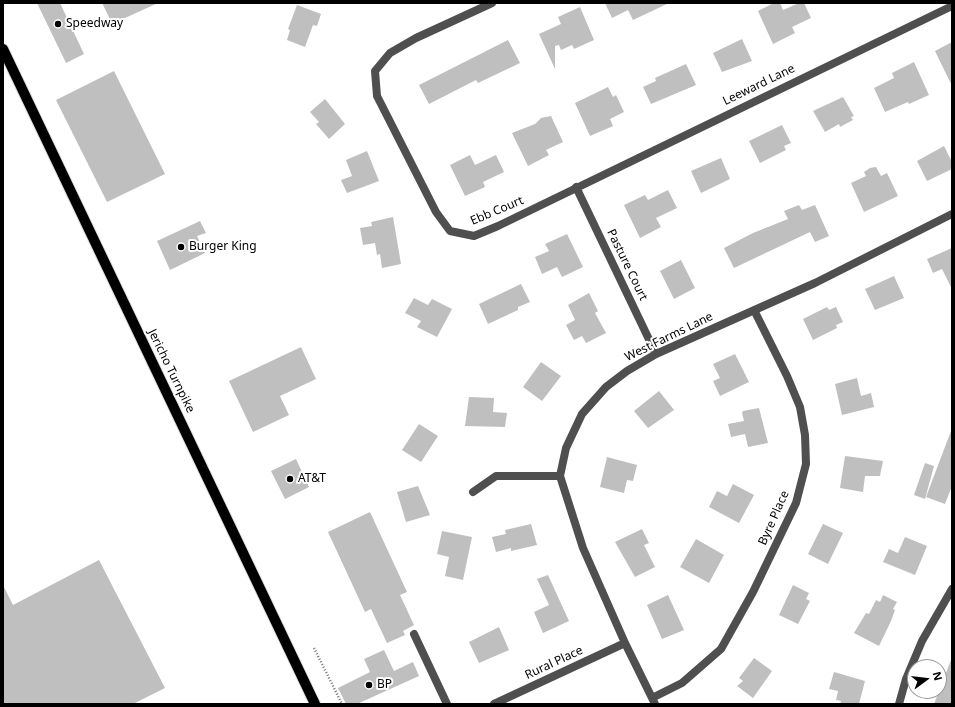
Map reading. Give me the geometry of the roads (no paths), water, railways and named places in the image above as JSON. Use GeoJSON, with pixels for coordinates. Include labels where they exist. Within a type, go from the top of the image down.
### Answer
{"type":"FeatureCollection","features":[{"type":"Feature","properties":{"kind":"main road","name":"Jericho Turnpike"},"geometry":{"type":"LineString","coordinates":[[3,49],[314,704]]}},
{"type":"Feature","properties":{"kind":"street","name":"Ebb Court"},"geometry":{"type":"LineString","coordinates":[[492,3],[416,38],[390,53],[375,71],[377,96],[436,212],[450,231],[474,236],[498,226],[576,187]]}},
{"type":"Feature","properties":{"kind":"street","name":"Leeward Lane"},"geometry":{"type":"LineString","coordinates":[[576,187],[952,6]]}},
{"type":"Feature","properties":{"kind":"street","name":"Pasture Court"},"geometry":{"type":"LineString","coordinates":[[576,187],[656,354]]}},
{"type":"Feature","properties":{"kind":"street","name":"West Farms Lane"},"geometry":{"type":"LineString","coordinates":[[654,701],[625,643],[583,548],[560,476],[566,448],[582,414],[611,383],[627,371],[656,354],[816,283],[952,214]]}},
{"type":"Feature","properties":{"kind":"street","name":"Byre Place"},"geometry":{"type":"LineString","coordinates":[[654,701],[682,683],[721,649],[753,592],[796,503],[806,464],[805,435],[800,407],[787,376],[754,310]]}},
{"type":"Feature","properties":{"kind":"street"},"geometry":{"type":"LineString","coordinates":[[473,492],[496,476],[560,476]]}},
{"type":"Feature","properties":{"kind":"street"},"geometry":{"type":"LineString","coordinates":[[899,704],[906,679],[922,641],[952,589]]}},
{"type":"Feature","properties":{"kind":"street"},"geometry":{"type":"LineString","coordinates":[[414,634],[447,704]]}},
{"type":"Feature","properties":{"kind":"street","name":"Rural Place"},"geometry":{"type":"LineString","coordinates":[[494,704],[625,643]]}},
{"type":"Feature","properties":{"kind":"place","name":"Speedway"},"geometry":{"type":"Point","coordinates":[58,24]}},
{"type":"Feature","properties":{"kind":"place","name":"Burger King"},"geometry":{"type":"Point","coordinates":[181,247]}},
{"type":"Feature","properties":{"kind":"place","name":"AT&T"},"geometry":{"type":"Point","coordinates":[290,479]}},
{"type":"Feature","properties":{"kind":"place","name":"BP"},"geometry":{"type":"Point","coordinates":[369,685]}}]}
